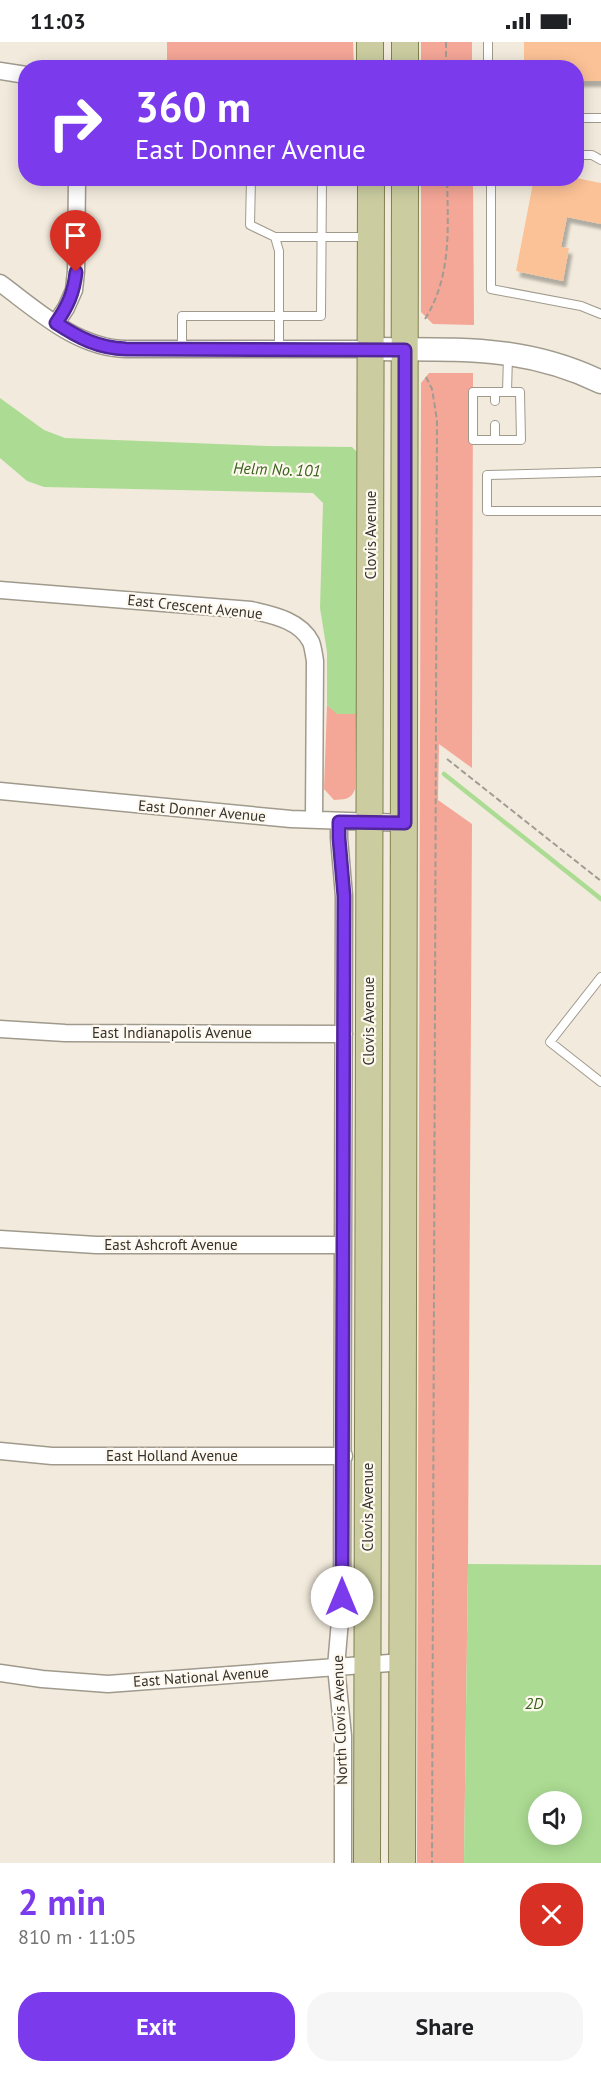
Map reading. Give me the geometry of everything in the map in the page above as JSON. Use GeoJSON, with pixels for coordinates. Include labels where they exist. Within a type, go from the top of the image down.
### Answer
{"type":"FeatureCollection","features":[{"type":"Feature","properties":{"kind":"main road"},"geometry":{"type":"LineString","coordinates":[[370,42],[370,60]]}},
{"type":"Feature","properties":{"kind":"main road"},"geometry":{"type":"LineString","coordinates":[[405,42],[405,60]]}},
{"type":"Feature","properties":{"kind":"main road","name":"Clovis Avenue"},"geometry":{"type":"LineString","coordinates":[[367,1863],[372,349],[370,186]]}},
{"type":"Feature","properties":{"kind":"main road"},"geometry":{"type":"LineString","coordinates":[[402,1863],[405,823],[414,349],[405,186]]}},
{"type":"Feature","properties":{"kind":"street"},"geometry":{"type":"LineString","coordinates":[[0,71],[18,74]]}},
{"type":"Feature","properties":{"kind":"street"},"geometry":{"type":"LineString","coordinates":[[56,323],[74,290],[77,186]]}},
{"type":"Feature","properties":{"kind":"street"},"geometry":{"type":"LineString","coordinates":[[0,283],[78,337],[101,346],[182,349],[479,349],[508,352],[567,367],[601,382]]}},
{"type":"Feature","properties":{"kind":"street","name":"East Crescent Avenue"},"geometry":{"type":"LineString","coordinates":[[0,590],[251,610],[291,622],[311,642],[315,661],[314,820]]}},
{"type":"Feature","properties":{"kind":"street","name":"East Donner Avenue"},"geometry":{"type":"LineString","coordinates":[[0,791],[339,822],[405,823]]}},
{"type":"Feature","properties":{"kind":"street","name":"North Clovis Avenue"},"geometry":{"type":"LineString","coordinates":[[339,822],[344,896],[344,1456],[342,1597],[336,1667],[343,1736],[343,1863]]}},
{"type":"Feature","properties":{"kind":"street","name":"East Indianapolis Avenue"},"geometry":{"type":"LineString","coordinates":[[0,1029],[65,1033],[344,1034]]}},
{"type":"Feature","properties":{"kind":"street","name":"East Ashcroft Avenue"},"geometry":{"type":"LineString","coordinates":[[0,1239],[96,1245],[343,1245]]}},
{"type":"Feature","properties":{"kind":"street","name":"East Holland Avenue"},"geometry":{"type":"LineString","coordinates":[[0,1451],[52,1456],[344,1456]]}},
{"type":"Feature","properties":{"kind":"street","name":"East National Avenue"},"geometry":{"type":"LineString","coordinates":[[0,1673],[108,1684],[403,1662]]}},
{"type":"Feature","properties":{"kind":"lane"},"geometry":{"type":"LineString","coordinates":[[488,42],[488,60]]}},
{"type":"Feature","properties":{"kind":"lane"},"geometry":{"type":"LineString","coordinates":[[584,118],[601,118]]}},
{"type":"Feature","properties":{"kind":"lane"},"geometry":{"type":"LineString","coordinates":[[584,155],[592,155],[601,160]]}},
{"type":"Feature","properties":{"kind":"lane"},"geometry":{"type":"LineString","coordinates":[[250,186],[250,225],[275,237],[370,237]]}},
{"type":"Feature","properties":{"kind":"lane"},"geometry":{"type":"LineString","coordinates":[[182,349],[182,316],[321,316],[322,186]]}},
{"type":"Feature","properties":{"kind":"lane"},"geometry":{"type":"LineString","coordinates":[[491,186],[490,289],[581,306],[601,314]]}},
{"type":"Feature","properties":{"kind":"lane"},"geometry":{"type":"LineString","coordinates":[[275,237],[279,251],[279,349]]}},
{"type":"Feature","properties":{"kind":"lane"},"geometry":{"type":"LineString","coordinates":[[507,392],[508,352]]}},
{"type":"Feature","properties":{"kind":"lane"},"geometry":{"type":"LineString","coordinates":[[473,392],[495,396],[507,392],[520,392],[521,440],[473,440],[473,392]]}},
{"type":"Feature","properties":{"kind":"lane"},"geometry":{"type":"LineString","coordinates":[[495,425],[495,440]]}},
{"type":"Feature","properties":{"kind":"lane"},"geometry":{"type":"LineString","coordinates":[[601,472],[487,475],[487,511],[601,511]]}},
{"type":"Feature","properties":{"kind":"lane"},"geometry":{"type":"LineString","coordinates":[[601,977],[550,1042],[601,1082]]}},
{"type":"Feature","properties":{"kind":"path"},"geometry":{"type":"LineString","coordinates":[[446,42],[446,60]]}},
{"type":"Feature","properties":{"kind":"path"},"geometry":{"type":"LineString","coordinates":[[432,1863],[436,420],[432,388],[423,374],[414,349],[423,322],[438,292],[445,266],[448,240],[447,186]]}},
{"type":"Feature","properties":{"kind":"path"},"geometry":{"type":"LineString","coordinates":[[447,759],[601,881]]}},
{"type":"Feature","properties":{"kind":"shaded area"},"geometry":{"type":"Polygon","coordinates":[[[167,42],[353,42],[354,60],[167,60],[167,42]]]}},
{"type":"Feature","properties":{"kind":"shaded area"},"geometry":{"type":"Polygon","coordinates":[[[421,42],[472,42],[472,60],[421,60],[421,42]]]}},
{"type":"Feature","properties":{"kind":"shaded area"},"geometry":{"type":"Polygon","coordinates":[[[421,186],[473,186],[474,325],[433,324],[421,312],[421,186]]]}},
{"type":"Feature","properties":{"kind":"shaded area"},"geometry":{"type":"Polygon","coordinates":[[[429,373],[473,373],[472,768],[439,744],[438,800],[472,824],[464,1863],[417,1863],[421,383],[429,373]]]}},
{"type":"Feature","properties":{"kind":"shaded area"},"geometry":{"type":"Polygon","coordinates":[[[327,705],[337,713],[356,714],[355,789],[352,795],[344,799],[334,800],[324,789],[327,705]]]}},
{"type":"Feature","properties":{"kind":"water"},"geometry":{"type":"Polygon","coordinates":[[[0,398],[44,430],[65,438],[352,447],[357,452],[356,714],[337,714],[327,705],[327,652],[320,608],[323,503],[313,493],[44,487],[27,481],[0,458],[0,398]]]}},
{"type":"Feature","properties":{"kind":"water","name":"2D"},"geometry":{"type":"Polygon","coordinates":[[[468,1564],[601,1565],[601,1863],[464,1863],[468,1564]]]}},
{"type":"Feature","properties":{"kind":"building"},"geometry":{"type":"Polygon","coordinates":[[[524,42],[601,42],[601,81],[584,81],[584,60],[524,60],[524,42]]]}},
{"type":"Feature","properties":{"kind":"building"},"geometry":{"type":"Polygon","coordinates":[[[584,180],[601,183],[601,224],[567,217],[561,247],[569,248],[563,281],[516,271],[532,186],[584,186],[584,180]]]}},
{"type":"Feature","properties":{"kind":"waterway","name":"Helm No. 101"},"geometry":{"type":"LineString","coordinates":[[444,774],[601,899]]}},
{"type":"Feature","properties":{"kind":"route"},"geometry":{"type":"LineString","coordinates":[[76,272],[74,290],[56,323],[78,337],[101,346],[126,349],[405,350],[405,823],[339,822],[344,896],[342,1597]]}}]}
